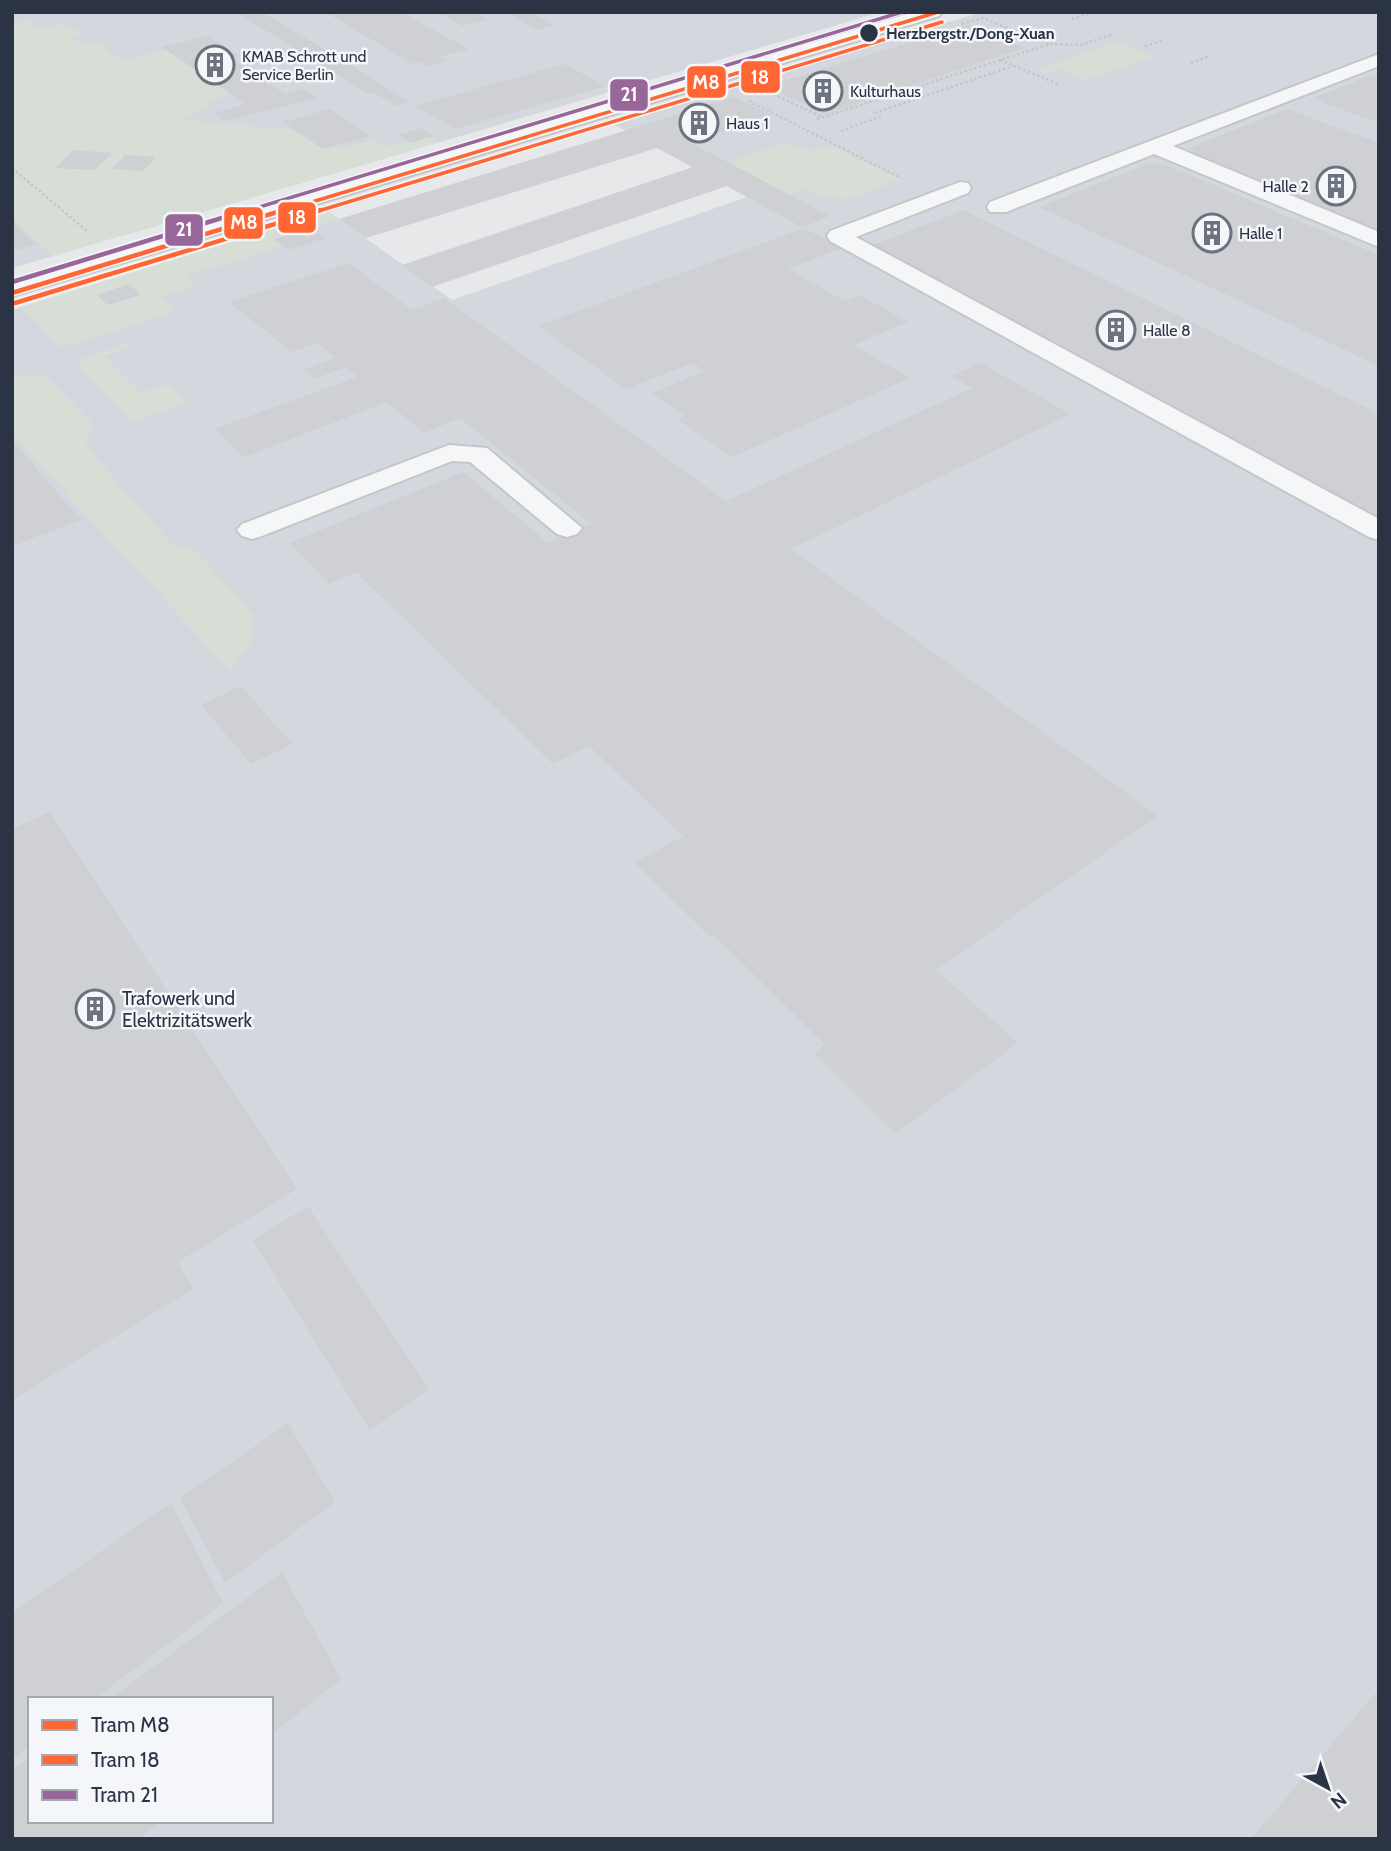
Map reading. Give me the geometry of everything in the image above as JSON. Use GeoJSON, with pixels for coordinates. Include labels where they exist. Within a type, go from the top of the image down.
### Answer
{"type":"FeatureCollection","features":[{"type":"Feature","properties":{"kind":"street"},"geometry":{"type":"LineString","coordinates":[[12,289],[933,12]]}},
{"type":"Feature","properties":{"kind":"street"},"geometry":{"type":"LineString","coordinates":[[998,207],[1379,59]]}},
{"type":"Feature","properties":{"kind":"street"},"geometry":{"type":"LineString","coordinates":[[1154,146],[1379,240]]}},
{"type":"Feature","properties":{"kind":"street"},"geometry":{"type":"LineString","coordinates":[[960,188],[838,236],[1379,531]]}},
{"type":"Feature","properties":{"kind":"street"},"geometry":{"type":"LineString","coordinates":[[252,530],[449,453],[464,452],[477,454],[567,528]]}},
{"type":"Feature","properties":{"kind":"path"},"geometry":{"type":"LineString","coordinates":[[1072,19],[1093,12]]}},
{"type":"Feature","properties":{"kind":"path"},"geometry":{"type":"LineString","coordinates":[[994,35],[1012,29]]}},
{"type":"Feature","properties":{"kind":"path"},"geometry":{"type":"LineString","coordinates":[[817,119],[1050,44],[1082,45],[1113,34]]}},
{"type":"Feature","properties":{"kind":"path"},"geometry":{"type":"LineString","coordinates":[[1145,46],[1164,40]]}},
{"type":"Feature","properties":{"kind":"path"},"geometry":{"type":"LineString","coordinates":[[1191,63],[1210,57]]}},
{"type":"Feature","properties":{"kind":"path"},"geometry":{"type":"LineString","coordinates":[[1000,60],[1058,84]]}},
{"type":"Feature","properties":{"kind":"path"},"geometry":{"type":"LineString","coordinates":[[875,113],[1013,66]]}},
{"type":"Feature","properties":{"kind":"path"},"geometry":{"type":"LineString","coordinates":[[768,91],[823,117]]}},
{"type":"Feature","properties":{"kind":"path"},"geometry":{"type":"LineString","coordinates":[[744,98],[939,197]]}},
{"type":"Feature","properties":{"kind":"path"},"geometry":{"type":"LineString","coordinates":[[841,131],[882,117],[859,106]]}},
{"type":"Feature","properties":{"kind":"path"},"geometry":{"type":"LineString","coordinates":[[12,168],[89,233]]}},
{"type":"Feature","properties":{"kind":"shaded area"},"geometry":{"type":"Polygon","coordinates":[[[12,12],[881,12],[122,236],[12,136],[12,12]]]}},
{"type":"Feature","properties":{"kind":"shaded area"},"geometry":{"type":"Polygon","coordinates":[[[981,12],[1379,12],[1379,1839],[12,1839],[12,310],[329,212],[452,300],[747,197],[615,125],[981,12]]]}},
{"type":"Feature","properties":{"kind":"shaded area"},"geometry":{"type":"Polygon","coordinates":[[[28,20],[38,28],[60,24],[82,32],[70,37],[80,42],[99,42],[122,61],[167,50],[229,92],[185,120],[295,130],[323,149],[335,146],[340,149],[376,140],[384,146],[430,137],[437,143],[53,256],[12,217],[12,24],[28,20]]]}},
{"type":"Feature","properties":{"kind":"shaded area"},"geometry":{"type":"Polygon","coordinates":[[[1117,42],[1156,57],[1086,80],[1059,69],[1046,74],[1036,70],[1117,42]]]}},
{"type":"Feature","properties":{"kind":"shaded area"},"geometry":{"type":"Polygon","coordinates":[[[789,142],[808,151],[831,146],[900,179],[852,198],[831,198],[804,189],[787,195],[727,162],[789,142]]]}},
{"type":"Feature","properties":{"kind":"shaded area"},"geometry":{"type":"Polygon","coordinates":[[[329,212],[339,219],[275,239],[283,247],[186,276],[196,286],[162,297],[174,309],[167,315],[71,345],[59,346],[22,307],[329,212]]]}},
{"type":"Feature","properties":{"kind":"shaded area"},"geometry":{"type":"Polygon","coordinates":[[[12,216],[53,256],[12,268],[12,216]]]}},
{"type":"Feature","properties":{"kind":"shaded area"},"geometry":{"type":"Polygon","coordinates":[[[128,343],[131,346],[104,356],[141,393],[167,384],[186,403],[131,422],[79,366],[83,358],[128,343]]]}},
{"type":"Feature","properties":{"kind":"shaded area"},"geometry":{"type":"Polygon","coordinates":[[[12,375],[46,376],[93,424],[86,446],[170,542],[198,553],[253,615],[252,642],[230,671],[12,435],[12,375]]]}},
{"type":"Feature","properties":{"kind":"building"},"geometry":{"type":"Polygon","coordinates":[[[236,12],[263,12],[410,102],[397,106],[374,93],[368,94],[236,12]]]}},
{"type":"Feature","properties":{"kind":"building"},"geometry":{"type":"Polygon","coordinates":[[[325,12],[400,12],[469,49],[439,57],[447,61],[429,66],[421,62],[413,64],[325,12]]]}},
{"type":"Feature","properties":{"kind":"building"},"geometry":{"type":"Polygon","coordinates":[[[437,12],[474,12],[488,20],[462,26],[437,12]]]}},
{"type":"Feature","properties":{"kind":"building"},"geometry":{"type":"Polygon","coordinates":[[[507,12],[529,12],[555,25],[537,30],[507,12]]]}},
{"type":"Feature","properties":{"kind":"building"},"geometry":{"type":"Polygon","coordinates":[[[967,25],[1025,48],[825,114],[767,86],[967,25]]]}},
{"type":"Feature","properties":{"kind":"building","name":"KMAB Schrott und Service Berlin"},"geometry":{"type":"Polygon","coordinates":[[[208,36],[240,56],[231,58],[254,74],[264,71],[273,78],[264,80],[285,94],[304,89],[318,98],[225,121],[214,113],[246,104],[162,47],[208,36]]]}},
{"type":"Feature","properties":{"kind":"building"},"geometry":{"type":"Polygon","coordinates":[[[564,64],[606,86],[455,129],[416,106],[564,64]]]}},
{"type":"Feature","properties":{"kind":"building"},"geometry":{"type":"Polygon","coordinates":[[[1379,72],[1379,123],[1326,104],[1316,97],[1379,72]]]}},
{"type":"Feature","properties":{"kind":"building"},"geometry":{"type":"Polygon","coordinates":[[[734,97],[772,115],[689,142],[830,216],[802,227],[727,186],[432,287],[402,265],[693,167],[657,148],[366,238],[339,219],[734,97]]]}},
{"type":"Feature","properties":{"kind":"building"},"geometry":{"type":"Polygon","coordinates":[[[330,109],[371,136],[323,149],[283,122],[330,109]]]}},
{"type":"Feature","properties":{"kind":"building","name":"Halle 2"},"geometry":{"type":"Polygon","coordinates":[[[1287,109],[1379,143],[1379,230],[1199,156],[1189,148],[1287,109]]]}},
{"type":"Feature","properties":{"kind":"building"},"geometry":{"type":"Polygon","coordinates":[[[420,128],[433,136],[411,143],[398,135],[420,128]]]}},
{"type":"Feature","properties":{"kind":"building"},"geometry":{"type":"Polygon","coordinates":[[[73,150],[112,153],[95,170],[55,168],[73,150]]]}},
{"type":"Feature","properties":{"kind":"building"},"geometry":{"type":"Polygon","coordinates":[[[125,155],[156,157],[143,171],[112,169],[125,155]]]}},
{"type":"Feature","properties":{"kind":"building","name":"Halle 1"},"geometry":{"type":"Polygon","coordinates":[[[1150,163],[1171,167],[1379,255],[1379,366],[1039,207],[1150,163]]]}},
{"type":"Feature","properties":{"kind":"building","name":"Halle 8"},"geometry":{"type":"Polygon","coordinates":[[[963,210],[1379,414],[1379,520],[868,247],[963,210]]]}},
{"type":"Feature","properties":{"kind":"building"},"geometry":{"type":"Polygon","coordinates":[[[12,220],[36,244],[17,250],[12,245],[12,220]]]}},
{"type":"Feature","properties":{"kind":"building"},"geometry":{"type":"Polygon","coordinates":[[[311,228],[325,238],[288,250],[274,239],[311,228]]]}},
{"type":"Feature","properties":{"kind":"building"},"geometry":{"type":"Polygon","coordinates":[[[804,228],[842,248],[788,269],[845,301],[860,295],[908,322],[853,345],[910,378],[732,457],[677,419],[685,415],[652,393],[705,371],[692,363],[626,389],[538,326],[804,228]]]}},
{"type":"Feature","properties":{"kind":"building"},"geometry":{"type":"Polygon","coordinates":[[[349,263],[412,310],[444,298],[726,501],[972,388],[951,376],[981,363],[1070,414],[791,549],[1158,816],[936,970],[1018,1043],[895,1134],[814,1053],[825,1045],[715,936],[711,938],[635,863],[683,836],[589,746],[553,764],[356,572],[329,584],[289,543],[463,472],[548,543],[591,524],[460,418],[424,433],[387,402],[244,457],[214,429],[357,377],[346,367],[313,379],[303,370],[335,358],[317,343],[292,352],[229,302],[349,263]]]}},
{"type":"Feature","properties":{"kind":"building"},"geometry":{"type":"Polygon","coordinates":[[[129,284],[141,295],[108,305],[97,295],[129,284]]]}},
{"type":"Feature","properties":{"kind":"building"},"geometry":{"type":"Polygon","coordinates":[[[12,440],[81,520],[12,546],[12,440]]]}},
{"type":"Feature","properties":{"kind":"building"},"geometry":{"type":"Polygon","coordinates":[[[241,686],[292,744],[251,764],[201,705],[241,686]]]}},
{"type":"Feature","properties":{"kind":"building","name":"Trafowerk und Elektrizitätswerk"},"geometry":{"type":"Polygon","coordinates":[[[50,812],[297,1189],[178,1262],[193,1289],[12,1400],[12,829],[50,812]]]}},
{"type":"Feature","properties":{"kind":"building"},"geometry":{"type":"Polygon","coordinates":[[[308,1206],[429,1389],[370,1431],[253,1240],[308,1206]]]}},
{"type":"Feature","properties":{"kind":"building"},"geometry":{"type":"Polygon","coordinates":[[[288,1423],[335,1502],[225,1583],[180,1498],[288,1423]]]}},
{"type":"Feature","properties":{"kind":"building"},"geometry":{"type":"Polygon","coordinates":[[[171,1503],[223,1603],[97,1697],[28,1697],[28,1747],[12,1759],[12,1613],[171,1503]]]}},
{"type":"Feature","properties":{"kind":"building"},"geometry":{"type":"Polygon","coordinates":[[[282,1572],[341,1679],[273,1733],[273,1697],[113,1697],[282,1572]]]}},
{"type":"Feature","properties":{"kind":"building"},"geometry":{"type":"Polygon","coordinates":[[[1379,1689],[1379,1839],[1251,1839],[1379,1689]]]}},
{"type":"Feature","properties":{"kind":"building"},"geometry":{"type":"Polygon","coordinates":[[[28,1759],[28,1823],[159,1823],[139,1839],[12,1839],[12,1770],[28,1759]]]}},
{"type":"Feature","properties":{"kind":"tram line","name":"21"},"geometry":{"type":"LineString","coordinates":[[12,282],[902,12]]}},
{"type":"Feature","properties":{"kind":"tram line","name":"M8"},"geometry":{"type":"LineString","coordinates":[[12,293],[938,12]]}},
{"type":"Feature","properties":{"kind":"tram line","name":"18"},"geometry":{"type":"LineString","coordinates":[[15,303],[942,22]]}},
{"type":"Feature","properties":{"kind":"place","name":"Herzbergstr./Dong-Xuan"},"geometry":{"type":"Point","coordinates":[869,33]}},
{"type":"Feature","properties":{"kind":"place","name":"KMAB Schrott und Service Berlin"},"geometry":{"type":"Point","coordinates":[215,65]}},
{"type":"Feature","properties":{"kind":"place","name":"Kulturhaus"},"geometry":{"type":"Point","coordinates":[823,91]}},
{"type":"Feature","properties":{"kind":"place","name":"Haus 1"},"geometry":{"type":"Point","coordinates":[699,123]}},
{"type":"Feature","properties":{"kind":"place","name":"Halle 2"},"geometry":{"type":"Point","coordinates":[1336,186]}},
{"type":"Feature","properties":{"kind":"place","name":"Halle 1"},"geometry":{"type":"Point","coordinates":[1212,233]}},
{"type":"Feature","properties":{"kind":"place","name":"Halle 8"},"geometry":{"type":"Point","coordinates":[1116,330]}},
{"type":"Feature","properties":{"kind":"place","name":"Trafowerk und Elektrizitätswerk"},"geometry":{"type":"Point","coordinates":[95,1009]}}]}
